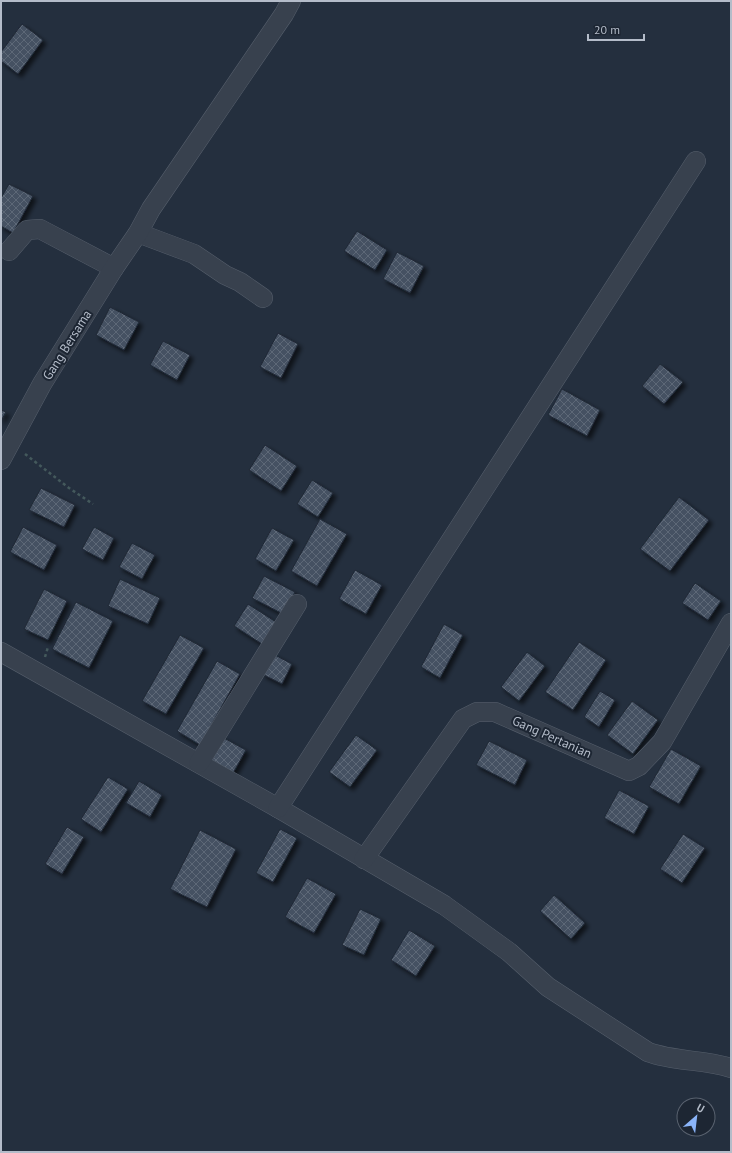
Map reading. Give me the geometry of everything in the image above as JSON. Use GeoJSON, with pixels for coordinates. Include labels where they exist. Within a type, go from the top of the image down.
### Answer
{"type":"FeatureCollection","features":[{"type":"Feature","properties":{"kind":"street","name":"Gang Bersama"},"geometry":{"type":"LineString","coordinates":[[1,460],[42,384],[114,268],[138,233],[151,209],[284,14],[291,1]]}},
{"type":"Feature","properties":{"kind":"street"},"geometry":{"type":"LineString","coordinates":[[278,808],[696,161]]}},
{"type":"Feature","properties":{"kind":"street"},"geometry":{"type":"LineString","coordinates":[[9,250],[27,230],[40,229],[114,268]]}},
{"type":"Feature","properties":{"kind":"street"},"geometry":{"type":"LineString","coordinates":[[138,233],[194,254],[263,298]]}},
{"type":"Feature","properties":{"kind":"street"},"geometry":{"type":"LineString","coordinates":[[198,763],[297,604]]}},
{"type":"Feature","properties":{"kind":"street","name":"Gang Pertanian"},"geometry":{"type":"LineString","coordinates":[[364,859],[464,719],[477,712],[494,712],[629,771],[639,766],[662,742],[731,623]]}},
{"type":"Feature","properties":{"kind":"street"},"geometry":{"type":"LineString","coordinates":[[1,652],[278,808],[444,905],[509,952],[548,987],[648,1052],[660,1056],[720,1064],[731,1068]]}},
{"type":"Feature","properties":{"kind":"path"},"geometry":{"type":"LineString","coordinates":[[10,442],[69,488],[94,504]]}},
{"type":"Feature","properties":{"kind":"building"},"geometry":{"type":"Polygon","coordinates":[[[22,24],[43,40],[18,74],[1,61],[1,52],[22,24]]]}},
{"type":"Feature","properties":{"kind":"building"},"geometry":{"type":"Polygon","coordinates":[[[9,184],[33,196],[13,233],[1,226],[1,198],[9,184]]]}},
{"type":"Feature","properties":{"kind":"building"},"geometry":{"type":"Polygon","coordinates":[[[357,231],[387,250],[375,270],[344,251],[357,231]]]}},
{"type":"Feature","properties":{"kind":"building"},"geometry":{"type":"Polygon","coordinates":[[[397,252],[424,266],[410,293],[383,279],[397,252]]]}},
{"type":"Feature","properties":{"kind":"building"},"geometry":{"type":"Polygon","coordinates":[[[110,307],[139,322],[124,350],[96,335],[110,307]]]}},
{"type":"Feature","properties":{"kind":"building"},"geometry":{"type":"Polygon","coordinates":[[[278,333],[298,344],[281,378],[260,367],[278,333]]]}},
{"type":"Feature","properties":{"kind":"building"},"geometry":{"type":"Polygon","coordinates":[[[163,341],[190,355],[177,380],[150,365],[163,341]]]}},
{"type":"Feature","properties":{"kind":"building"},"geometry":{"type":"Polygon","coordinates":[[[660,364],[683,382],[664,404],[642,386],[660,364]]]}},
{"type":"Feature","properties":{"kind":"building"},"geometry":{"type":"Polygon","coordinates":[[[562,389],[600,410],[587,436],[548,415],[562,389]]]}},
{"type":"Feature","properties":{"kind":"building"},"geometry":{"type":"Polygon","coordinates":[[[1,410],[6,412],[1,421],[1,410]]]}},
{"type":"Feature","properties":{"kind":"building"},"geometry":{"type":"Polygon","coordinates":[[[265,445],[297,466],[281,491],[249,470],[265,445]]]}},
{"type":"Feature","properties":{"kind":"building"},"geometry":{"type":"Polygon","coordinates":[[[312,480],[333,493],[318,517],[297,504],[312,480]]]}},
{"type":"Feature","properties":{"kind":"building"},"geometry":{"type":"Polygon","coordinates":[[[41,488],[75,505],[64,527],[29,510],[41,488]]]}},
{"type":"Feature","properties":{"kind":"building"},"geometry":{"type":"Polygon","coordinates":[[[679,497],[709,520],[670,571],[640,549],[679,497]]]}},
{"type":"Feature","properties":{"kind":"building"},"geometry":{"type":"Polygon","coordinates":[[[320,519],[347,534],[317,586],[291,571],[320,519]]]}},
{"type":"Feature","properties":{"kind":"building"},"geometry":{"type":"Polygon","coordinates":[[[23,527],[57,545],[44,570],[10,552],[23,527]]]}},
{"type":"Feature","properties":{"kind":"building"},"geometry":{"type":"Polygon","coordinates":[[[94,527],[114,538],[103,560],[82,549],[94,527]]]}},
{"type":"Feature","properties":{"kind":"building"},"geometry":{"type":"Polygon","coordinates":[[[272,528],[294,540],[276,571],[255,559],[272,528]]]}},
{"type":"Feature","properties":{"kind":"building"},"geometry":{"type":"Polygon","coordinates":[[[132,543],[155,555],[142,579],[119,567],[132,543]]]}},
{"type":"Feature","properties":{"kind":"building"},"geometry":{"type":"Polygon","coordinates":[[[355,570],[382,585],[366,614],[339,599],[355,570]]]}},
{"type":"Feature","properties":{"kind":"building"},"geometry":{"type":"Polygon","coordinates":[[[264,576],[295,592],[283,614],[252,598],[264,576]]]}},
{"type":"Feature","properties":{"kind":"building"},"geometry":{"type":"Polygon","coordinates":[[[120,579],[160,598],[148,624],[108,606],[120,579]]]}},
{"type":"Feature","properties":{"kind":"building"},"geometry":{"type":"Polygon","coordinates":[[[695,583],[721,601],[708,620],[682,603],[695,583]]]}},
{"type":"Feature","properties":{"kind":"building"},"geometry":{"type":"Polygon","coordinates":[[[44,589],[67,601],[48,640],[24,629],[44,589]]]}},
{"type":"Feature","properties":{"kind":"building"},"geometry":{"type":"Polygon","coordinates":[[[76,602],[113,621],[89,668],[52,649],[76,602]]]}},
{"type":"Feature","properties":{"kind":"building"},"geometry":{"type":"Polygon","coordinates":[[[248,604],[276,622],[262,644],[234,626],[248,604]]]}},
{"type":"Feature","properties":{"kind":"building"},"geometry":{"type":"Polygon","coordinates":[[[444,624],[463,635],[440,678],[421,667],[444,624]]]}},
{"type":"Feature","properties":{"kind":"building"},"geometry":{"type":"Polygon","coordinates":[[[180,635],[204,648],[166,714],[142,701],[180,635]]]}},
{"type":"Feature","properties":{"kind":"building"},"geometry":{"type":"Polygon","coordinates":[[[579,642],[606,660],[573,710],[545,692],[579,642]]]}},
{"type":"Feature","properties":{"kind":"building"},"geometry":{"type":"Polygon","coordinates":[[[527,652],[545,666],[519,701],[501,687],[527,652]]]}},
{"type":"Feature","properties":{"kind":"building"},"geometry":{"type":"Polygon","coordinates":[[[273,654],[292,664],[282,684],[262,674],[273,654]]]}},
{"type":"Feature","properties":{"kind":"building"},"geometry":{"type":"Polygon","coordinates":[[[217,661],[240,674],[200,745],[177,731],[217,661]]]}},
{"type":"Feature","properties":{"kind":"building"},"geometry":{"type":"Polygon","coordinates":[[[600,691],[615,700],[599,727],[584,717],[600,691]]]}},
{"type":"Feature","properties":{"kind":"building"},"geometry":{"type":"Polygon","coordinates":[[[632,701],[658,720],[633,754],[607,735],[632,701]]]}},
{"type":"Feature","properties":{"kind":"building"},"geometry":{"type":"Polygon","coordinates":[[[356,735],[377,750],[350,787],[329,772],[356,735]]]}},
{"type":"Feature","properties":{"kind":"building"},"geometry":{"type":"Polygon","coordinates":[[[222,737],[246,750],[232,775],[209,762],[222,737]]]}},
{"type":"Feature","properties":{"kind":"building"},"geometry":{"type":"Polygon","coordinates":[[[489,741],[527,760],[515,785],[476,765],[489,741]]]}},
{"type":"Feature","properties":{"kind":"building"},"geometry":{"type":"Polygon","coordinates":[[[671,749],[701,766],[679,804],[649,787],[671,749]]]}},
{"type":"Feature","properties":{"kind":"building"},"geometry":{"type":"Polygon","coordinates":[[[108,777],[128,789],[101,832],[81,819],[108,777]]]}},
{"type":"Feature","properties":{"kind":"building"},"geometry":{"type":"Polygon","coordinates":[[[139,781],[162,795],[150,817],[126,803],[139,781]]]}},
{"type":"Feature","properties":{"kind":"building"},"geometry":{"type":"Polygon","coordinates":[[[619,790],[649,806],[634,834],[604,818],[619,790]]]}},
{"type":"Feature","properties":{"kind":"building"},"geometry":{"type":"Polygon","coordinates":[[[67,827],[84,837],[62,874],[45,864],[67,827]]]}},
{"type":"Feature","properties":{"kind":"building"},"geometry":{"type":"Polygon","coordinates":[[[280,829],[297,838],[273,882],[256,873],[280,829]]]}},
{"type":"Feature","properties":{"kind":"building"},"geometry":{"type":"Polygon","coordinates":[[[200,830],[236,849],[207,907],[170,889],[200,830]]]}},
{"type":"Feature","properties":{"kind":"building"},"geometry":{"type":"Polygon","coordinates":[[[683,834],[705,848],[682,883],[660,869],[683,834]]]}},
{"type":"Feature","properties":{"kind":"building"},"geometry":{"type":"Polygon","coordinates":[[[307,878],[336,894],[314,933],[285,917],[307,878]]]}},
{"type":"Feature","properties":{"kind":"building"},"geometry":{"type":"Polygon","coordinates":[[[554,895],[585,923],[571,939],[540,911],[554,895]]]}},
{"type":"Feature","properties":{"kind":"building"},"geometry":{"type":"Polygon","coordinates":[[[360,909],[381,919],[364,955],[342,945],[360,909]]]}},
{"type":"Feature","properties":{"kind":"building"},"geometry":{"type":"Polygon","coordinates":[[[409,930],[435,946],[416,976],[391,960],[409,930]]]}}]}
